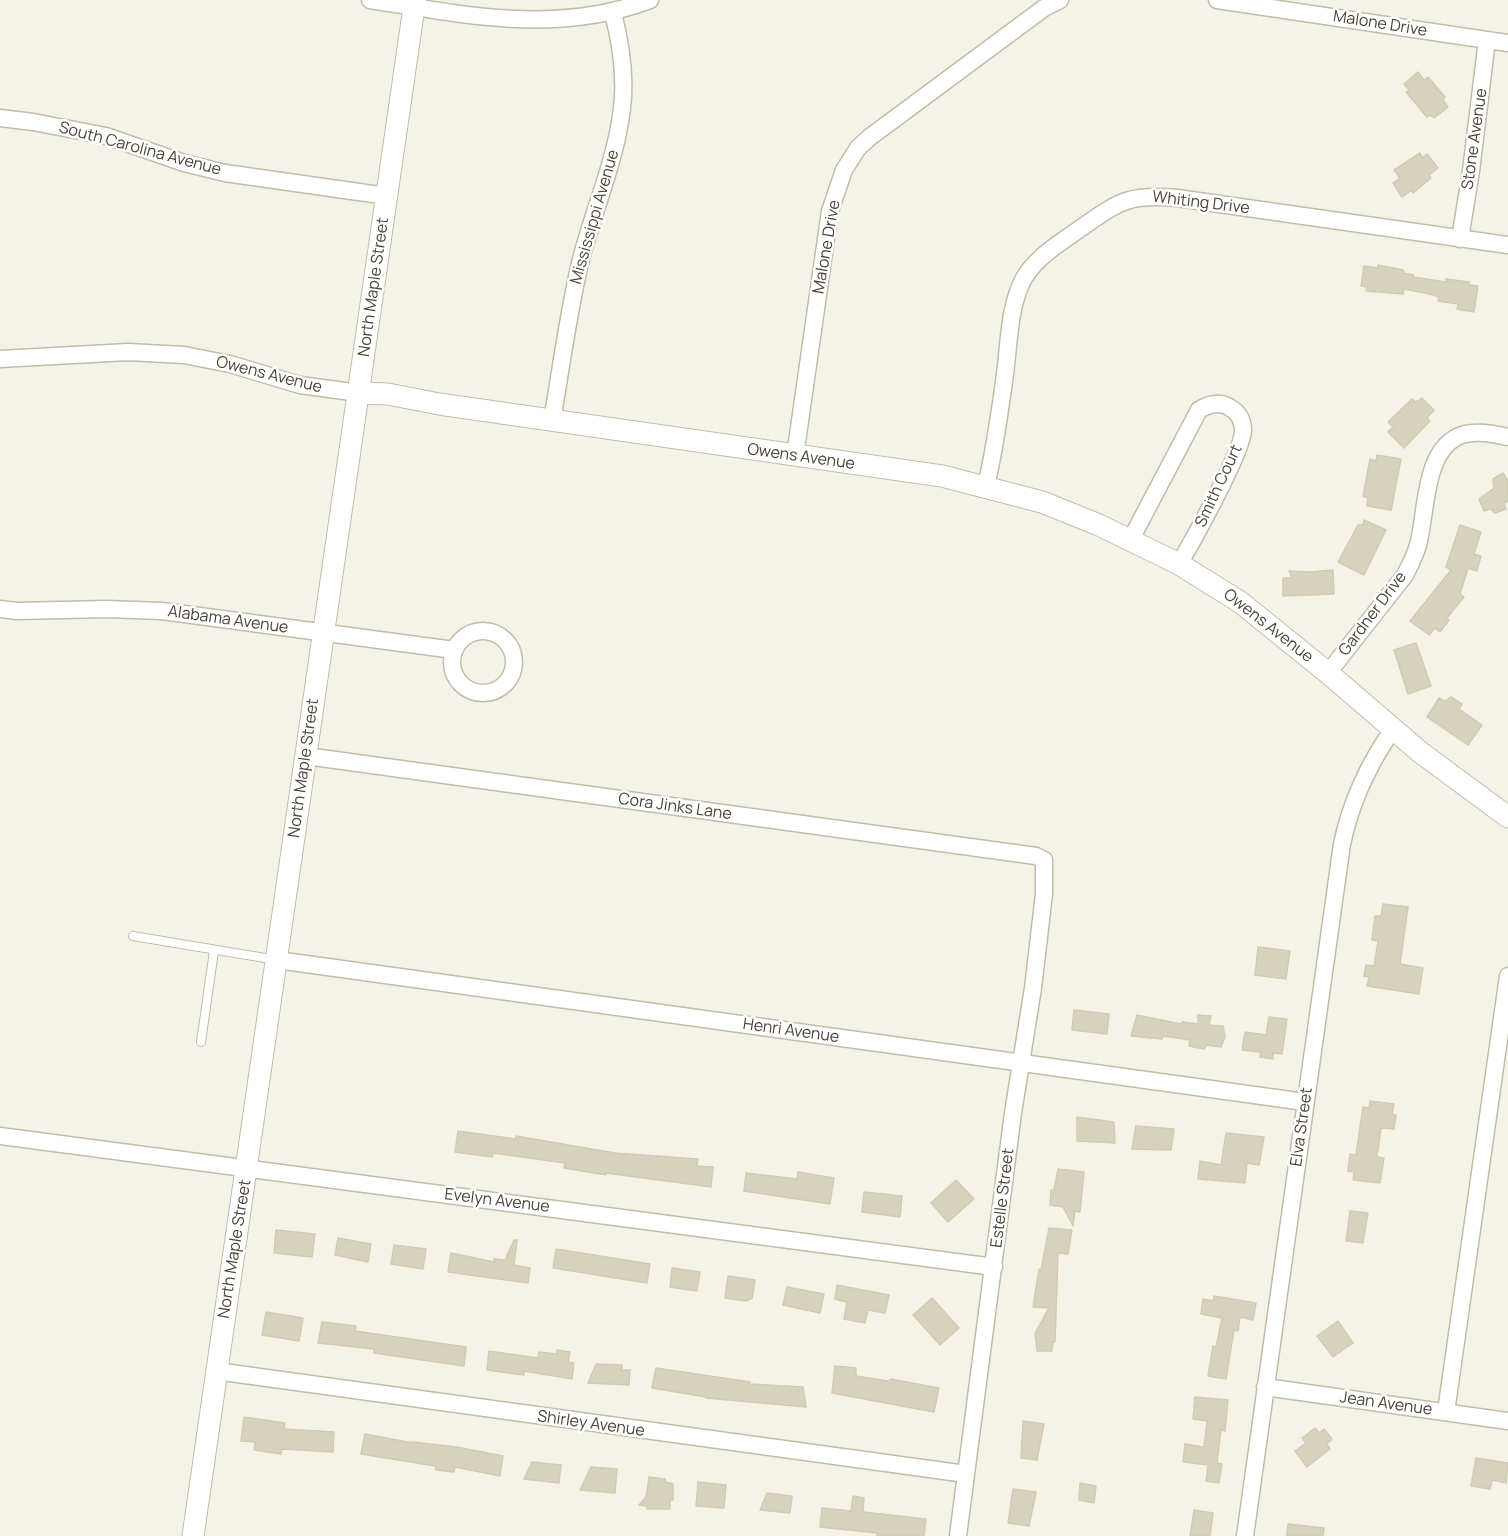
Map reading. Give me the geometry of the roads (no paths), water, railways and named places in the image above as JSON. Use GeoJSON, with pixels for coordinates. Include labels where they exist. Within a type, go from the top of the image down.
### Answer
{"type":"FeatureCollection","features":[{"type":"Feature","properties":{"kind":"street"},"geometry":{"type":"LineString","coordinates":[[370,0],[414,3],[488,18],[519,20],[552,20],[613,13],[650,0]]}},
{"type":"Feature","properties":{"kind":"street","name":"Malone Drive"},"geometry":{"type":"LineString","coordinates":[[795,456],[830,210],[844,170],[858,148],[883,126],[1044,8],[1060,0]]}},
{"type":"Feature","properties":{"kind":"street","name":"Malone Drive"},"geometry":{"type":"LineString","coordinates":[[1217,0],[1508,43]]}},
{"type":"Feature","properties":{"kind":"street","name":"North Maple Street"},"geometry":{"type":"LineString","coordinates":[[193,1536],[247,1169],[256,1090],[278,960],[414,3]]}},
{"type":"Feature","properties":{"kind":"street","name":"Mississippi Avenue"},"geometry":{"type":"LineString","coordinates":[[552,421],[571,300],[621,120],[623,68],[613,13]]}},
{"type":"Feature","properties":{"kind":"street","name":"Stone Avenue"},"geometry":{"type":"LineString","coordinates":[[1460,238],[1473,160],[1487,40]]}},
{"type":"Feature","properties":{"kind":"street","name":"South Carolina Avenue"},"geometry":{"type":"LineString","coordinates":[[0,118],[106,136],[184,163],[225,173],[387,196]]}},
{"type":"Feature","properties":{"kind":"street","name":"Whiting Drive"},"geometry":{"type":"LineString","coordinates":[[986,486],[994,450],[1011,321],[1021,284],[1040,259],[1125,200],[1144,196],[1177,198],[1508,245]]}},
{"type":"Feature","properties":{"kind":"street","name":"Owens Avenue"},"geometry":{"type":"LineString","coordinates":[[0,359],[128,352],[184,355],[230,364],[300,385],[358,393],[388,394],[552,421],[942,476],[1042,502],[1131,539],[1179,564],[1240,602],[1420,752],[1508,817]]}},
{"type":"Feature","properties":{"kind":"street","name":"Smith Court"},"geometry":{"type":"LineString","coordinates":[[1131,539],[1199,410],[1211,403],[1227,406],[1239,414],[1244,431],[1238,449],[1179,564]]}},
{"type":"Feature","properties":{"kind":"street","name":"Gardner Drive"},"geometry":{"type":"LineString","coordinates":[[1328,673],[1412,563],[1418,546],[1428,483],[1441,450],[1461,435],[1484,433],[1508,436]]}},
{"type":"Feature","properties":{"kind":"street","name":"Alabama Avenue"},"geometry":{"type":"LineString","coordinates":[[0,609],[162,611],[454,650]]}},
{"type":"Feature","properties":{"kind":"street","name":"Elva Street"},"geometry":{"type":"LineString","coordinates":[[1245,1536],[1347,818],[1357,791],[1393,729]]}},
{"type":"Feature","properties":{"kind":"street","name":"Cora Jinks Lane"},"geometry":{"type":"LineString","coordinates":[[306,756],[1036,856],[1044,861]]}},
{"type":"Feature","properties":{"kind":"street","name":"Estelle Street"},"geometry":{"type":"LineString","coordinates":[[958,1536],[1044,894],[1044,861]]}},
{"type":"Feature","properties":{"kind":"street","name":"Henri Avenue"},"geometry":{"type":"LineString","coordinates":[[278,960],[1305,1102]]}},
{"type":"Feature","properties":{"kind":"street"},"geometry":{"type":"LineString","coordinates":[[1446,1412],[1508,975]]}},
{"type":"Feature","properties":{"kind":"street","name":"Evelyn Avenue"},"geometry":{"type":"LineString","coordinates":[[0,1136],[994,1267]]}},
{"type":"Feature","properties":{"kind":"street","name":"Shirley Avenue"},"geometry":{"type":"LineString","coordinates":[[216,1371],[966,1474]]}},
{"type":"Feature","properties":{"kind":"street","name":"Jean Avenue"},"geometry":{"type":"LineString","coordinates":[[1265,1387],[1508,1421]]}},
{"type":"Feature","properties":{"kind":"lane"},"geometry":{"type":"LineString","coordinates":[[133,936],[278,960]]}},
{"type":"Feature","properties":{"kind":"lane"},"geometry":{"type":"LineString","coordinates":[[201,1042],[214,951]]}}]}
